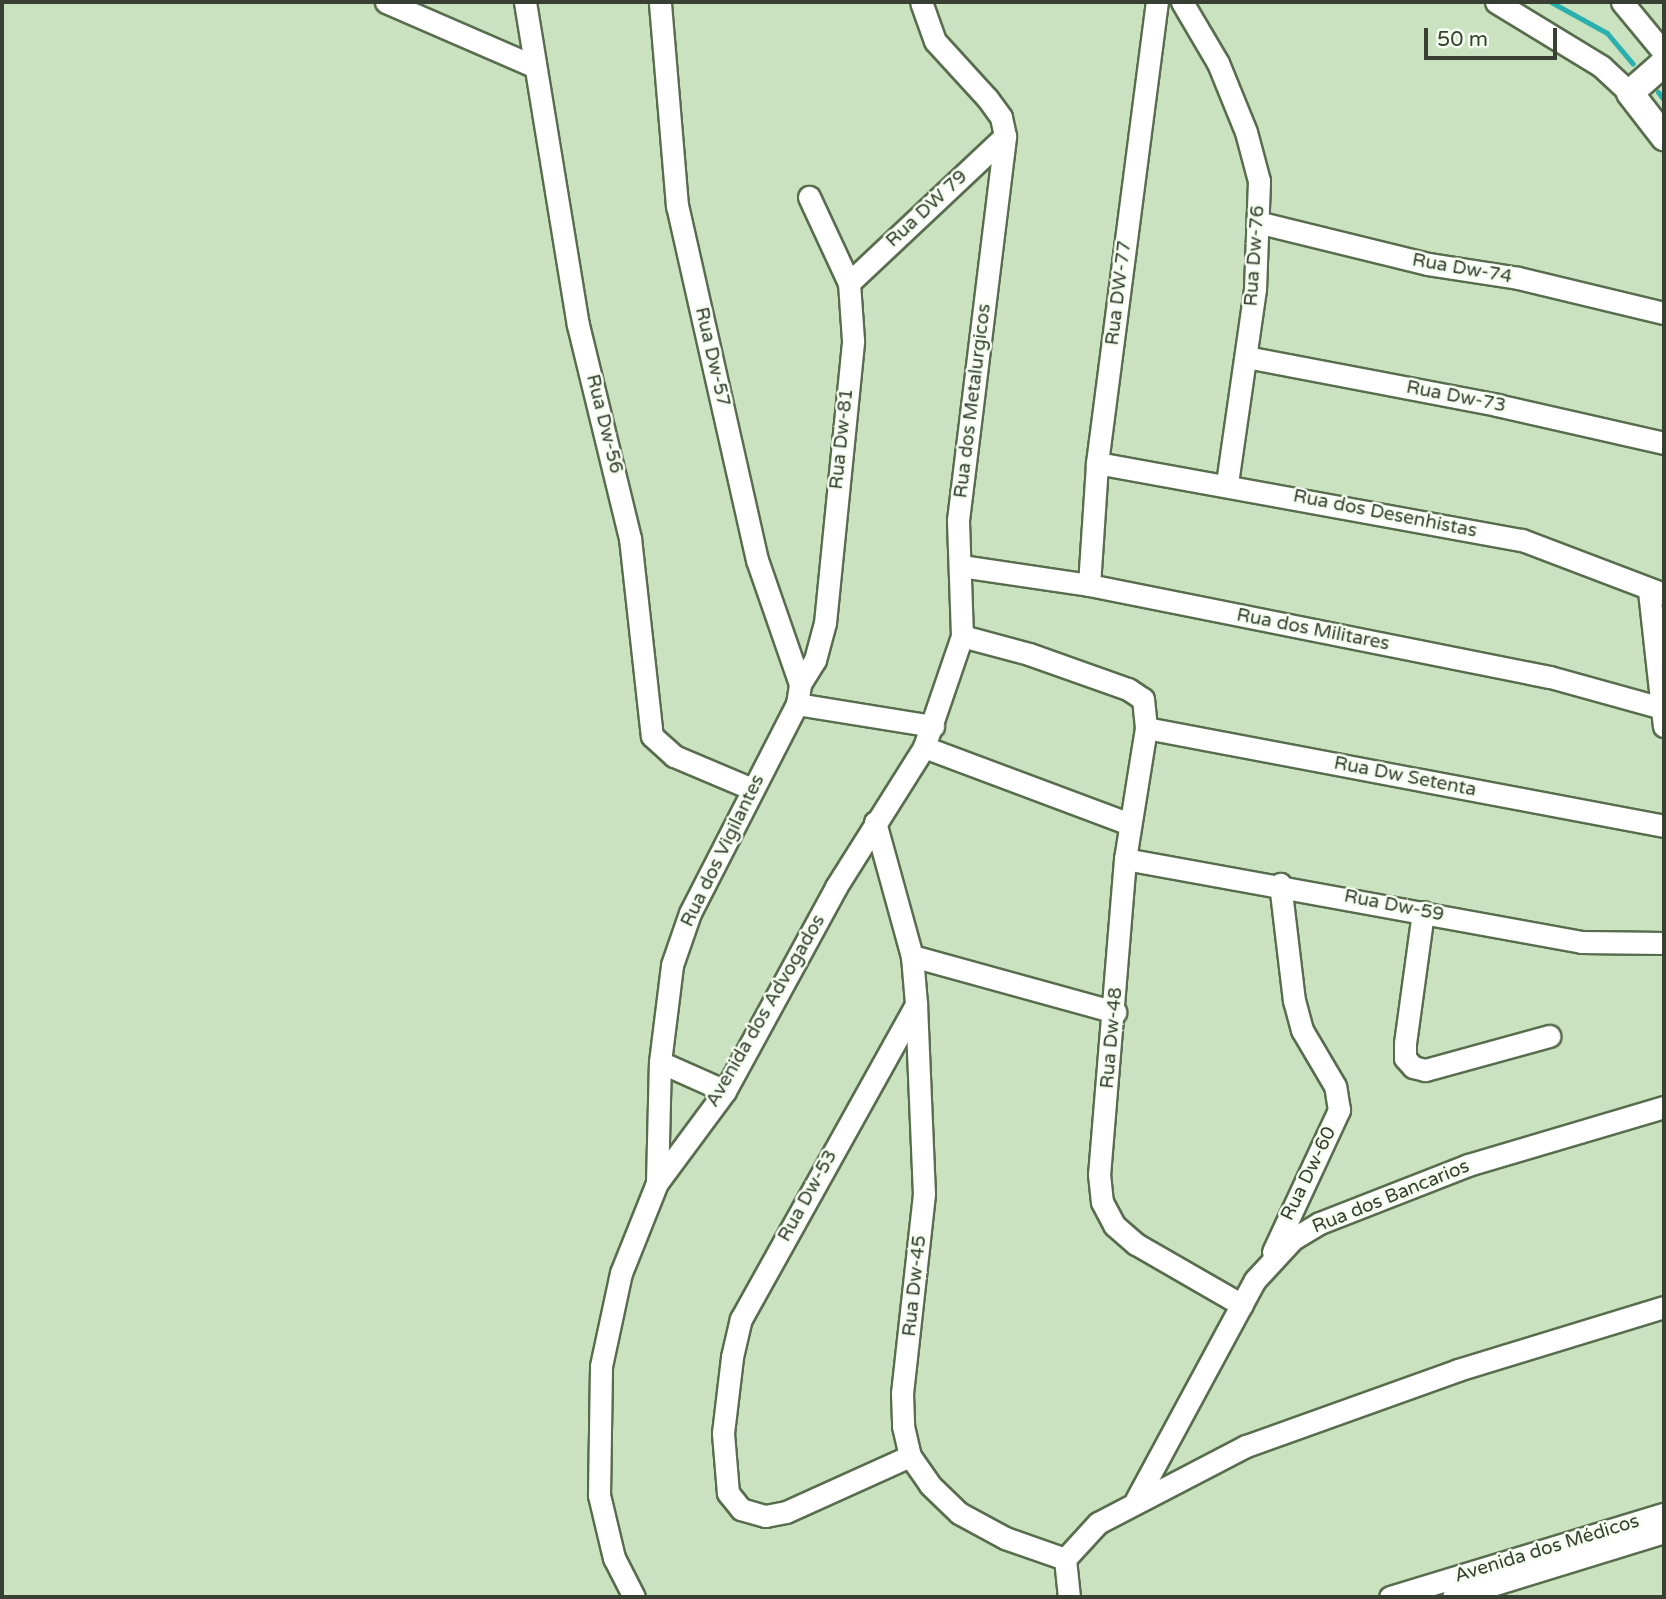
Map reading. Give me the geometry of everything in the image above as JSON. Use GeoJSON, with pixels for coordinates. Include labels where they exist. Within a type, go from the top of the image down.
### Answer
{"type":"FeatureCollection","features":[{"type":"Feature","properties":{"kind":"street"},"geometry":{"type":"LineString","coordinates":[[386,2],[533,66]]}},
{"type":"Feature","properties":{"kind":"street","name":"Rua Dw-56"},"geometry":{"type":"LineString","coordinates":[[525,2],[533,66],[578,325],[630,538],[652,736],[674,756],[752,789]]}},
{"type":"Feature","properties":{"kind":"street","name":"Rua Dw-57"},"geometry":{"type":"LineString","coordinates":[[660,2],[677,206],[757,559],[799,694]]}},
{"type":"Feature","properties":{"kind":"street","name":"Rua dos Metalurgicos"},"geometry":{"type":"LineString","coordinates":[[921,2],[935,41],[987,98],[1001,117],[1005,136],[962,481],[962,636]]}},
{"type":"Feature","properties":{"kind":"street","name":"Rua DW-77"},"geometry":{"type":"LineString","coordinates":[[1089,585],[1097,463],[1157,2]]}},
{"type":"Feature","properties":{"kind":"street","name":"Rua Dw-76"},"geometry":{"type":"LineString","coordinates":[[1182,2],[1218,63],[1246,132],[1259,181],[1261,223],[1246,357],[1227,484]]}},
{"type":"Feature","properties":{"kind":"street"},"geometry":{"type":"LineString","coordinates":[[1496,2],[1601,66],[1630,93],[1664,137]]}},
{"type":"Feature","properties":{"kind":"street"},"geometry":{"type":"LineString","coordinates":[[1622,2],[1664,53]]}},
{"type":"Feature","properties":{"kind":"street"},"geometry":{"type":"LineString","coordinates":[[1630,93],[1664,63]]}},
{"type":"Feature","properties":{"kind":"street","name":"Rua DW 79"},"geometry":{"type":"LineString","coordinates":[[849,283],[1005,136]]}},
{"type":"Feature","properties":{"kind":"street","name":"Rua Dw-81"},"geometry":{"type":"LineString","coordinates":[[799,694],[815,660],[825,623],[852,340],[849,283],[809,197]]}},
{"type":"Feature","properties":{"kind":"street","name":"Rua Dw-74"},"geometry":{"type":"LineString","coordinates":[[1261,223],[1416,262],[1518,278],[1664,313]]}},
{"type":"Feature","properties":{"kind":"street","name":"Rua Dw-73"},"geometry":{"type":"LineString","coordinates":[[1246,357],[1664,443]]}},
{"type":"Feature","properties":{"kind":"street","name":"Rua dos Desenhistas"},"geometry":{"type":"LineString","coordinates":[[1097,463],[1227,484],[1522,540],[1657,592]]}},
{"type":"Feature","properties":{"kind":"street","name":"Rua dos Militares"},"geometry":{"type":"LineString","coordinates":[[961,566],[1089,585],[1550,677],[1663,717]]}},
{"type":"Feature","properties":{"kind":"street"},"geometry":{"type":"LineString","coordinates":[[1657,592],[1663,717]]}},
{"type":"Feature","properties":{"kind":"street","name":"Rua Dw-48"},"geometry":{"type":"LineString","coordinates":[[962,636],[1029,654],[1143,699],[1146,727],[1125,859],[1115,1012],[1099,1174],[1102,1202],[1114,1225],[1136,1244],[1242,1305]]}},
{"type":"Feature","properties":{"kind":"street","name":"Avenida dos Advogados"},"geometry":{"type":"LineString","coordinates":[[634,1597],[614,1558],[599,1495],[600,1379],[621,1273],[657,1182],[725,1091],[875,822],[924,747],[962,636]]}},
{"type":"Feature","properties":{"kind":"street"},"geometry":{"type":"LineString","coordinates":[[799,694],[933,726]]}},
{"type":"Feature","properties":{"kind":"street","name":"Rua dos Vigilantes"},"geometry":{"type":"LineString","coordinates":[[657,1182],[660,1062],[672,965],[690,913],[799,694]]}},
{"type":"Feature","properties":{"kind":"street","name":"Rua Dw Setenta"},"geometry":{"type":"LineString","coordinates":[[1146,727],[1664,826]]}},
{"type":"Feature","properties":{"kind":"street"},"geometry":{"type":"LineString","coordinates":[[924,747],[1130,824]]}},
{"type":"Feature","properties":{"kind":"street","name":"Rua Dw-45"},"geometry":{"type":"LineString","coordinates":[[875,822],[912,956],[916,1004],[924,1194],[902,1393],[903,1426],[910,1456]]}},
{"type":"Feature","properties":{"kind":"street","name":"Rua Dw-59"},"geometry":{"type":"LineString","coordinates":[[1125,859],[1280,884],[1581,942],[1664,943]]}},
{"type":"Feature","properties":{"kind":"street","name":"Rua Dw-60"},"geometry":{"type":"LineString","coordinates":[[1268,1263],[1339,1110],[1335,1086],[1302,1030],[1294,1002],[1280,884]]}},
{"type":"Feature","properties":{"kind":"street"},"geometry":{"type":"LineString","coordinates":[[1423,912],[1405,1043],[1405,1058],[1413,1067],[1424,1070],[1549,1036]]}},
{"type":"Feature","properties":{"kind":"street"},"geometry":{"type":"LineString","coordinates":[[912,956],[1115,1012]]}},
{"type":"Feature","properties":{"kind":"street","name":"Rua Dw-53"},"geometry":{"type":"LineString","coordinates":[[910,1456],[786,1512],[765,1516],[741,1509],[728,1493],[724,1470],[726,1398],[741,1319],[916,1004]]}},
{"type":"Feature","properties":{"kind":"street"},"geometry":{"type":"LineString","coordinates":[[660,1062],[725,1091]]}},
{"type":"Feature","properties":{"kind":"street","name":"Rua dos Bancarios"},"geometry":{"type":"LineString","coordinates":[[1136,1500],[1242,1305],[1268,1263],[1293,1239],[1320,1223],[1468,1165],[1664,1107]]}},
{"type":"Feature","properties":{"kind":"street"},"geometry":{"type":"LineString","coordinates":[[1069,1597],[1065,1559],[1098,1523],[1136,1500],[1246,1446],[1458,1370],[1664,1307]]}},
{"type":"Feature","properties":{"kind":"street"},"geometry":{"type":"LineString","coordinates":[[910,1456],[930,1485],[959,1513],[1005,1538],[1065,1559]]}},
{"type":"Feature","properties":{"kind":"street","name":"Avenida dos Médicos"},"geometry":{"type":"LineString","coordinates":[[1462,1588],[1664,1514]]}},
{"type":"Feature","properties":{"kind":"street","name":"Avenida dos Médicos"},"geometry":{"type":"LineString","coordinates":[[1390,1597],[1462,1588],[1664,1532]]}},
{"type":"Feature","properties":{"kind":"waterway"},"geometry":{"type":"LineString","coordinates":[[1551,2],[1607,33],[1633,64]]}},
{"type":"Feature","properties":{"kind":"waterway"},"geometry":{"type":"LineString","coordinates":[[1658,92],[1664,100]]}}]}
